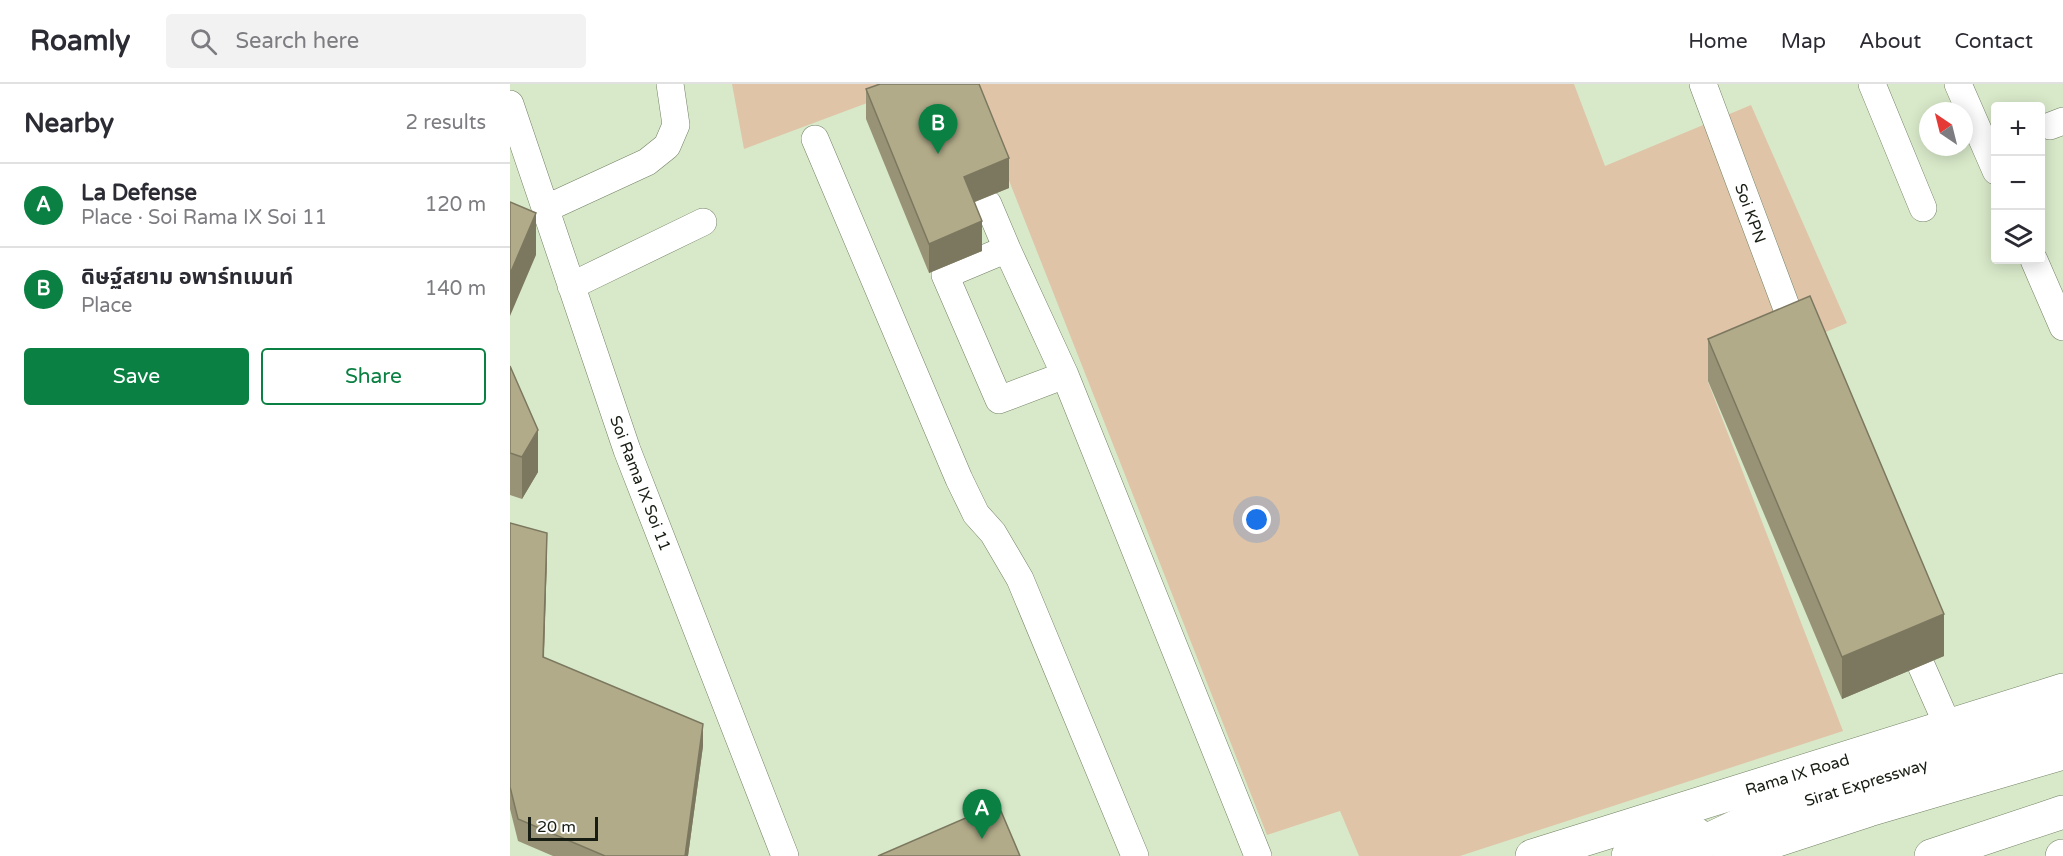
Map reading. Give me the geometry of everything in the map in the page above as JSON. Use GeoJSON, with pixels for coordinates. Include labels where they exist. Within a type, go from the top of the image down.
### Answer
{"type":"FeatureCollection","features":[{"type":"Feature","properties":{"kind":"main road","name":"Rama IX Road"},"geometry":{"type":"LineString","coordinates":[[1532,856],[2063,690]]}},
{"type":"Feature","properties":{"kind":"main road","name":"Sirat Expressway"},"geometry":{"type":"LineString","coordinates":[[1674,856],[1769,811],[2063,722]]}},
{"type":"Feature","properties":{"kind":"main road"},"geometry":{"type":"LineString","coordinates":[[1729,856],[1869,810],[2063,753]]}},
{"type":"Feature","properties":{"kind":"main road"},"geometry":{"type":"LineString","coordinates":[[1628,856],[1769,811]]}},
{"type":"Feature","properties":{"kind":"main road"},"geometry":{"type":"LineString","coordinates":[[1931,856],[2063,812]]}},
{"type":"Feature","properties":{"kind":"street"},"geometry":{"type":"LineString","coordinates":[[545,209],[647,162],[668,146],[676,126],[670,84]]}},
{"type":"Feature","properties":{"kind":"street","name":"Soi KPN"},"geometry":{"type":"LineString","coordinates":[[1703,84],[1800,342]]}},
{"type":"Feature","properties":{"kind":"street"},"geometry":{"type":"LineString","coordinates":[[1872,84],[1923,208]]}},
{"type":"Feature","properties":{"kind":"street"},"geometry":{"type":"LineString","coordinates":[[1958,84],[1991,162]]}},
{"type":"Feature","properties":{"kind":"street","name":"Soi Rama IX Soi 11"},"geometry":{"type":"LineString","coordinates":[[510,104],[627,450],[785,856]]}},
{"type":"Feature","properties":{"kind":"street"},"geometry":{"type":"LineString","coordinates":[[814,139],[959,479],[976,514],[993,533],[1020,579],[1135,856]]}},
{"type":"Feature","properties":{"kind":"street"},"geometry":{"type":"LineString","coordinates":[[988,204],[1065,375],[1258,856]]}},
{"type":"Feature","properties":{"kind":"street"},"geometry":{"type":"LineString","coordinates":[[572,286],[703,222]]}},
{"type":"Feature","properties":{"kind":"street"},"geometry":{"type":"LineString","coordinates":[[1007,249],[945,275],[999,400],[1065,375]]}},
{"type":"Feature","properties":{"kind":"street"},"geometry":{"type":"LineString","coordinates":[[2036,264],[2063,327]]}},
{"type":"Feature","properties":{"kind":"street"},"geometry":{"type":"LineString","coordinates":[[1921,665],[1948,726]]}},
{"type":"Feature","properties":{"kind":"shaded area"},"geometry":{"type":"Polygon","coordinates":[[[732,84],[918,84],[744,149],[732,84]]]}},
{"type":"Feature","properties":{"kind":"shaded area"},"geometry":{"type":"Polygon","coordinates":[[[971,84],[1574,84],[1605,166],[1751,105],[1847,323],[1708,382],[1843,731],[1460,856],[1359,856],[1340,811],[1267,835],[971,84]]]}},
{"type":"Feature","properties":{"kind":"building"},"geometry":{"type":"Polygon","coordinates":[[[880,84],[979,84],[1009,158],[964,177],[982,221],[929,244],[866,89],[880,84]]]}},
{"type":"Feature","properties":{"kind":"building"},"geometry":{"type":"Polygon","coordinates":[[[510,202],[536,213],[510,274],[510,202]]]}},
{"type":"Feature","properties":{"kind":"building"},"geometry":{"type":"Polygon","coordinates":[[[1810,296],[1944,614],[1842,657],[1708,339],[1810,296]]]}},
{"type":"Feature","properties":{"kind":"building"},"geometry":{"type":"Polygon","coordinates":[[[510,366],[538,430],[522,457],[510,453],[510,366]]]}},
{"type":"Feature","properties":{"kind":"building"},"geometry":{"type":"Polygon","coordinates":[[[510,523],[547,533],[543,657],[703,724],[685,856],[605,856],[518,819],[510,787],[510,523]]]}},
{"type":"Feature","properties":{"kind":"building"},"geometry":{"type":"Polygon","coordinates":[[[998,804],[1020,856],[878,856],[998,804]]]}},
{"type":"Feature","properties":{"kind":"place","name":"ดิษฐ์สยาม อพาร์ทเมนท์"},"geometry":{"type":"Point","coordinates":[938,154]}},
{"type":"Feature","properties":{"kind":"place","name":"La Defense"},"geometry":{"type":"Point","coordinates":[982,839]}}]}
